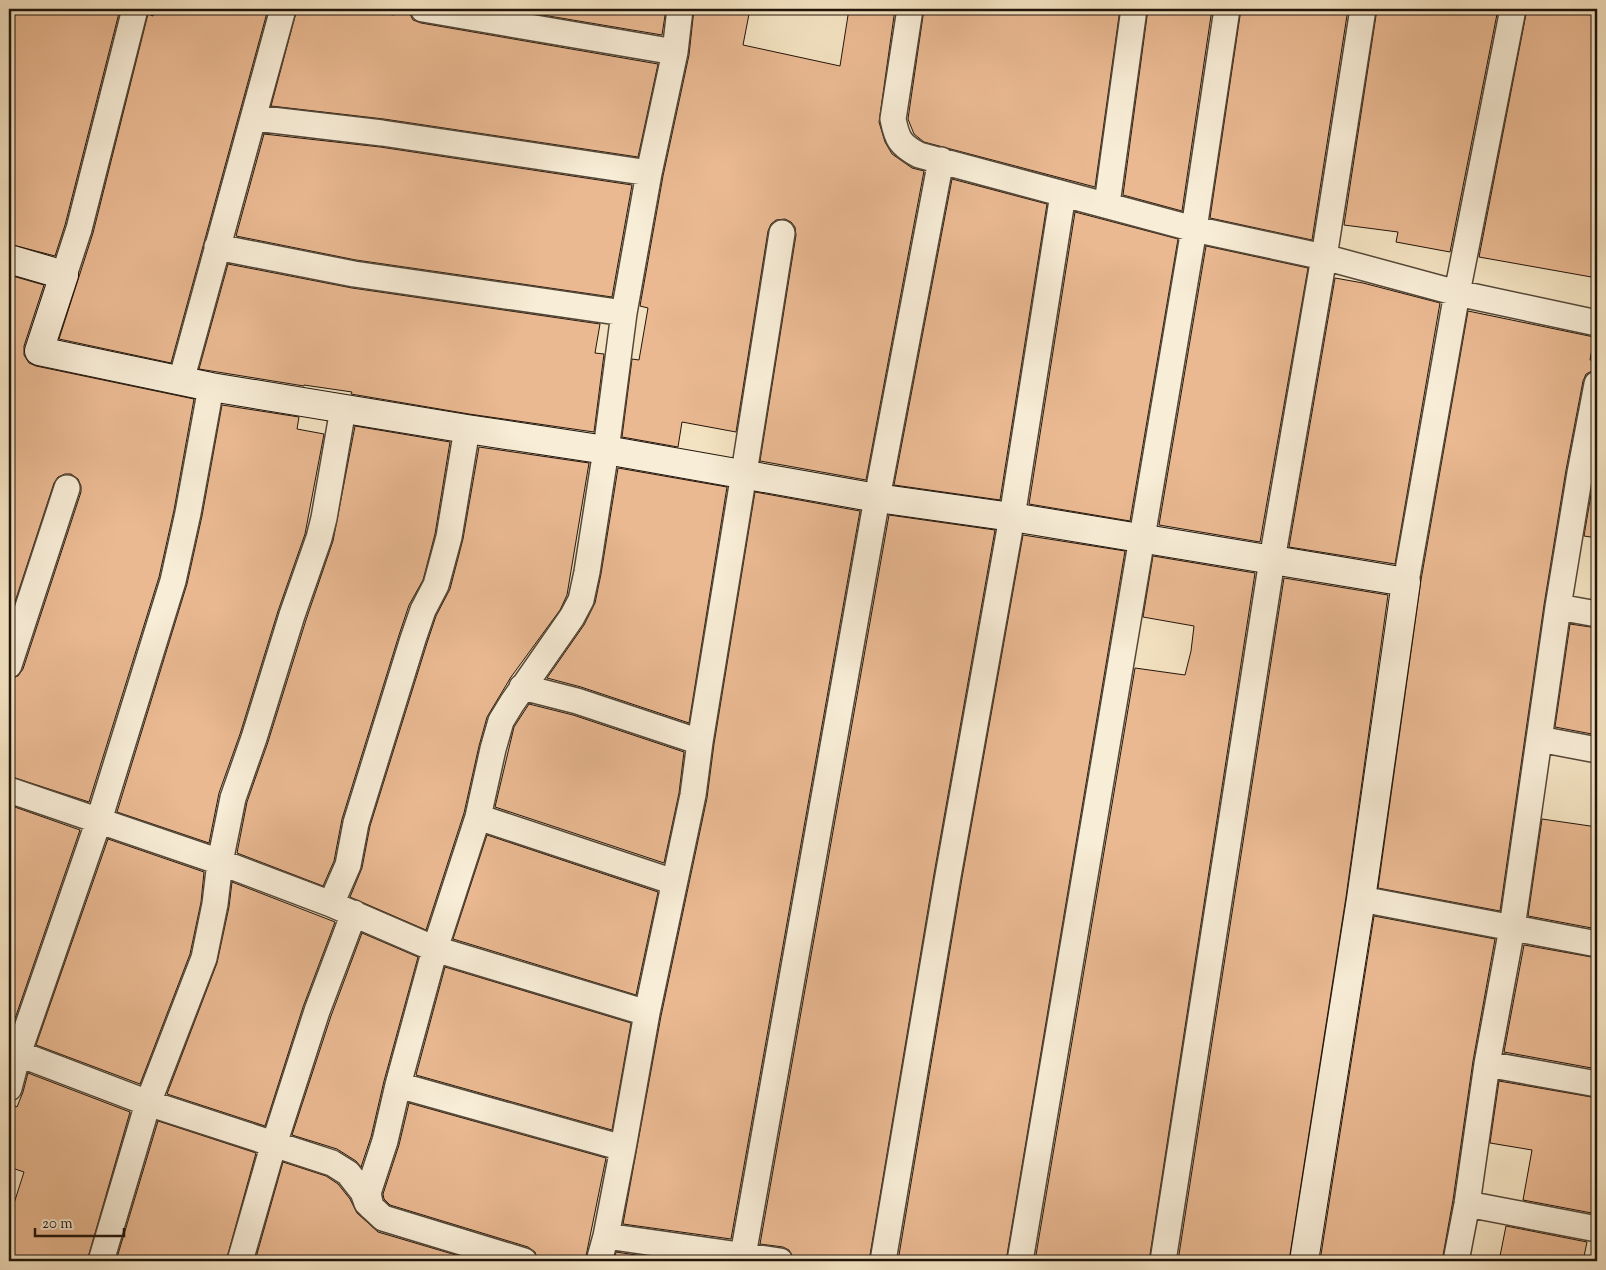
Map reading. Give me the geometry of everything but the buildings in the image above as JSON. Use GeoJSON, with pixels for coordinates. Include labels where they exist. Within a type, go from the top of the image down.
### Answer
{"type":"FeatureCollection","features":[{"type":"Feature","properties":{"kind":"street"},"geometry":{"type":"LineString","coordinates":[[135,9],[79,229],[39,350],[211,387],[606,450],[877,498],[1012,517],[1406,582]]}},
{"type":"Feature","properties":{"kind":"street"},"geometry":{"type":"LineString","coordinates":[[181,381],[283,9]]}},
{"type":"Feature","properties":{"kind":"street"},"geometry":{"type":"LineString","coordinates":[[423,9],[675,52]]}},
{"type":"Feature","properties":{"kind":"street"},"geometry":{"type":"LineString","coordinates":[[372,1207],[368,1193],[385,1141],[398,1085],[435,949],[478,817],[501,721],[522,687],[572,617],[581,600],[606,450],[624,313],[649,173],[675,52],[680,9]]}},
{"type":"Feature","properties":{"kind":"street"},"geometry":{"type":"LineString","coordinates":[[910,9],[893,119],[897,136],[905,147],[919,155],[1107,204],[1194,229],[1324,258],[1457,293],[1597,323]]}},
{"type":"Feature","properties":{"kind":"street"},"geometry":{"type":"LineString","coordinates":[[1107,204],[1134,9]]}},
{"type":"Feature","properties":{"kind":"street"},"geometry":{"type":"LineString","coordinates":[[1020,1261],[1194,229],[1227,9]]}},
{"type":"Feature","properties":{"kind":"street"},"geometry":{"type":"LineString","coordinates":[[1163,1261],[1272,560],[1324,258],[1363,9]]}},
{"type":"Feature","properties":{"kind":"street"},"geometry":{"type":"LineString","coordinates":[[1304,1261],[1361,899],[1406,582],[1457,293],[1513,9]]}},
{"type":"Feature","properties":{"kind":"street"},"geometry":{"type":"LineString","coordinates":[[254,118],[382,133],[649,173]]}},
{"type":"Feature","properties":{"kind":"street"},"geometry":{"type":"LineString","coordinates":[[742,1259],[877,498],[941,160]]}},
{"type":"Feature","properties":{"kind":"street"},"geometry":{"type":"LineString","coordinates":[[883,1261],[948,876],[1012,517],[1063,194]]}},
{"type":"Feature","properties":{"kind":"street"},"geometry":{"type":"LineString","coordinates":[[600,1261],[647,1014],[693,796],[700,742],[782,233]]}},
{"type":"Feature","properties":{"kind":"street"},"geometry":{"type":"LineString","coordinates":[[217,247],[354,274],[624,313]]}},
{"type":"Feature","properties":{"kind":"street"},"geometry":{"type":"LineString","coordinates":[[9,259],[64,275]]}},
{"type":"Feature","properties":{"kind":"street"},"geometry":{"type":"LineString","coordinates":[[1456,1261],[1467,1204],[1487,1064],[1512,928],[1558,607],[1589,474],[1597,384]]}},
{"type":"Feature","properties":{"kind":"street"},"geometry":{"type":"LineString","coordinates":[[9,1088],[14,1052],[99,820],[173,581],[188,513],[211,387]]}},
{"type":"Feature","properties":{"kind":"street"},"geometry":{"type":"LineString","coordinates":[[101,1261],[148,1104],[204,958],[233,798],[319,538],[343,409]]}},
{"type":"Feature","properties":{"kind":"street"},"geometry":{"type":"LineString","coordinates":[[331,904],[348,865],[356,822],[413,638],[423,610],[436,585],[449,537],[467,429]]}},
{"type":"Feature","properties":{"kind":"street"},"geometry":{"type":"LineString","coordinates":[[9,665],[67,488]]}},
{"type":"Feature","properties":{"kind":"street"},"geometry":{"type":"LineString","coordinates":[[1558,607],[1597,614]]}},
{"type":"Feature","properties":{"kind":"street"},"geometry":{"type":"LineString","coordinates":[[522,687],[577,701],[700,742]]}},
{"type":"Feature","properties":{"kind":"street"},"geometry":{"type":"LineString","coordinates":[[1539,739],[1597,750]]}},
{"type":"Feature","properties":{"kind":"street"},"geometry":{"type":"LineString","coordinates":[[9,790],[220,862],[354,913],[435,949],[647,1014]]}},
{"type":"Feature","properties":{"kind":"street"},"geometry":{"type":"LineString","coordinates":[[478,817],[674,882]]}},
{"type":"Feature","properties":{"kind":"street"},"geometry":{"type":"LineString","coordinates":[[1361,899],[1597,944]]}},
{"type":"Feature","properties":{"kind":"street"},"geometry":{"type":"LineString","coordinates":[[240,1261],[269,1160],[317,1011],[354,913]]}},
{"type":"Feature","properties":{"kind":"street"},"geometry":{"type":"LineString","coordinates":[[14,1052],[148,1104],[332,1163],[348,1174],[363,1192],[368,1203],[383,1218],[524,1261]]}},
{"type":"Feature","properties":{"kind":"street"},"geometry":{"type":"LineString","coordinates":[[1487,1064],[1597,1084]]}},
{"type":"Feature","properties":{"kind":"street"},"geometry":{"type":"LineString","coordinates":[[398,1085],[623,1148]]}},
{"type":"Feature","properties":{"kind":"street"},"geometry":{"type":"LineString","coordinates":[[1467,1204],[1597,1229]]}},
{"type":"Feature","properties":{"kind":"street"},"geometry":{"type":"LineString","coordinates":[[606,1236],[742,1259],[780,1261]]}}]}
